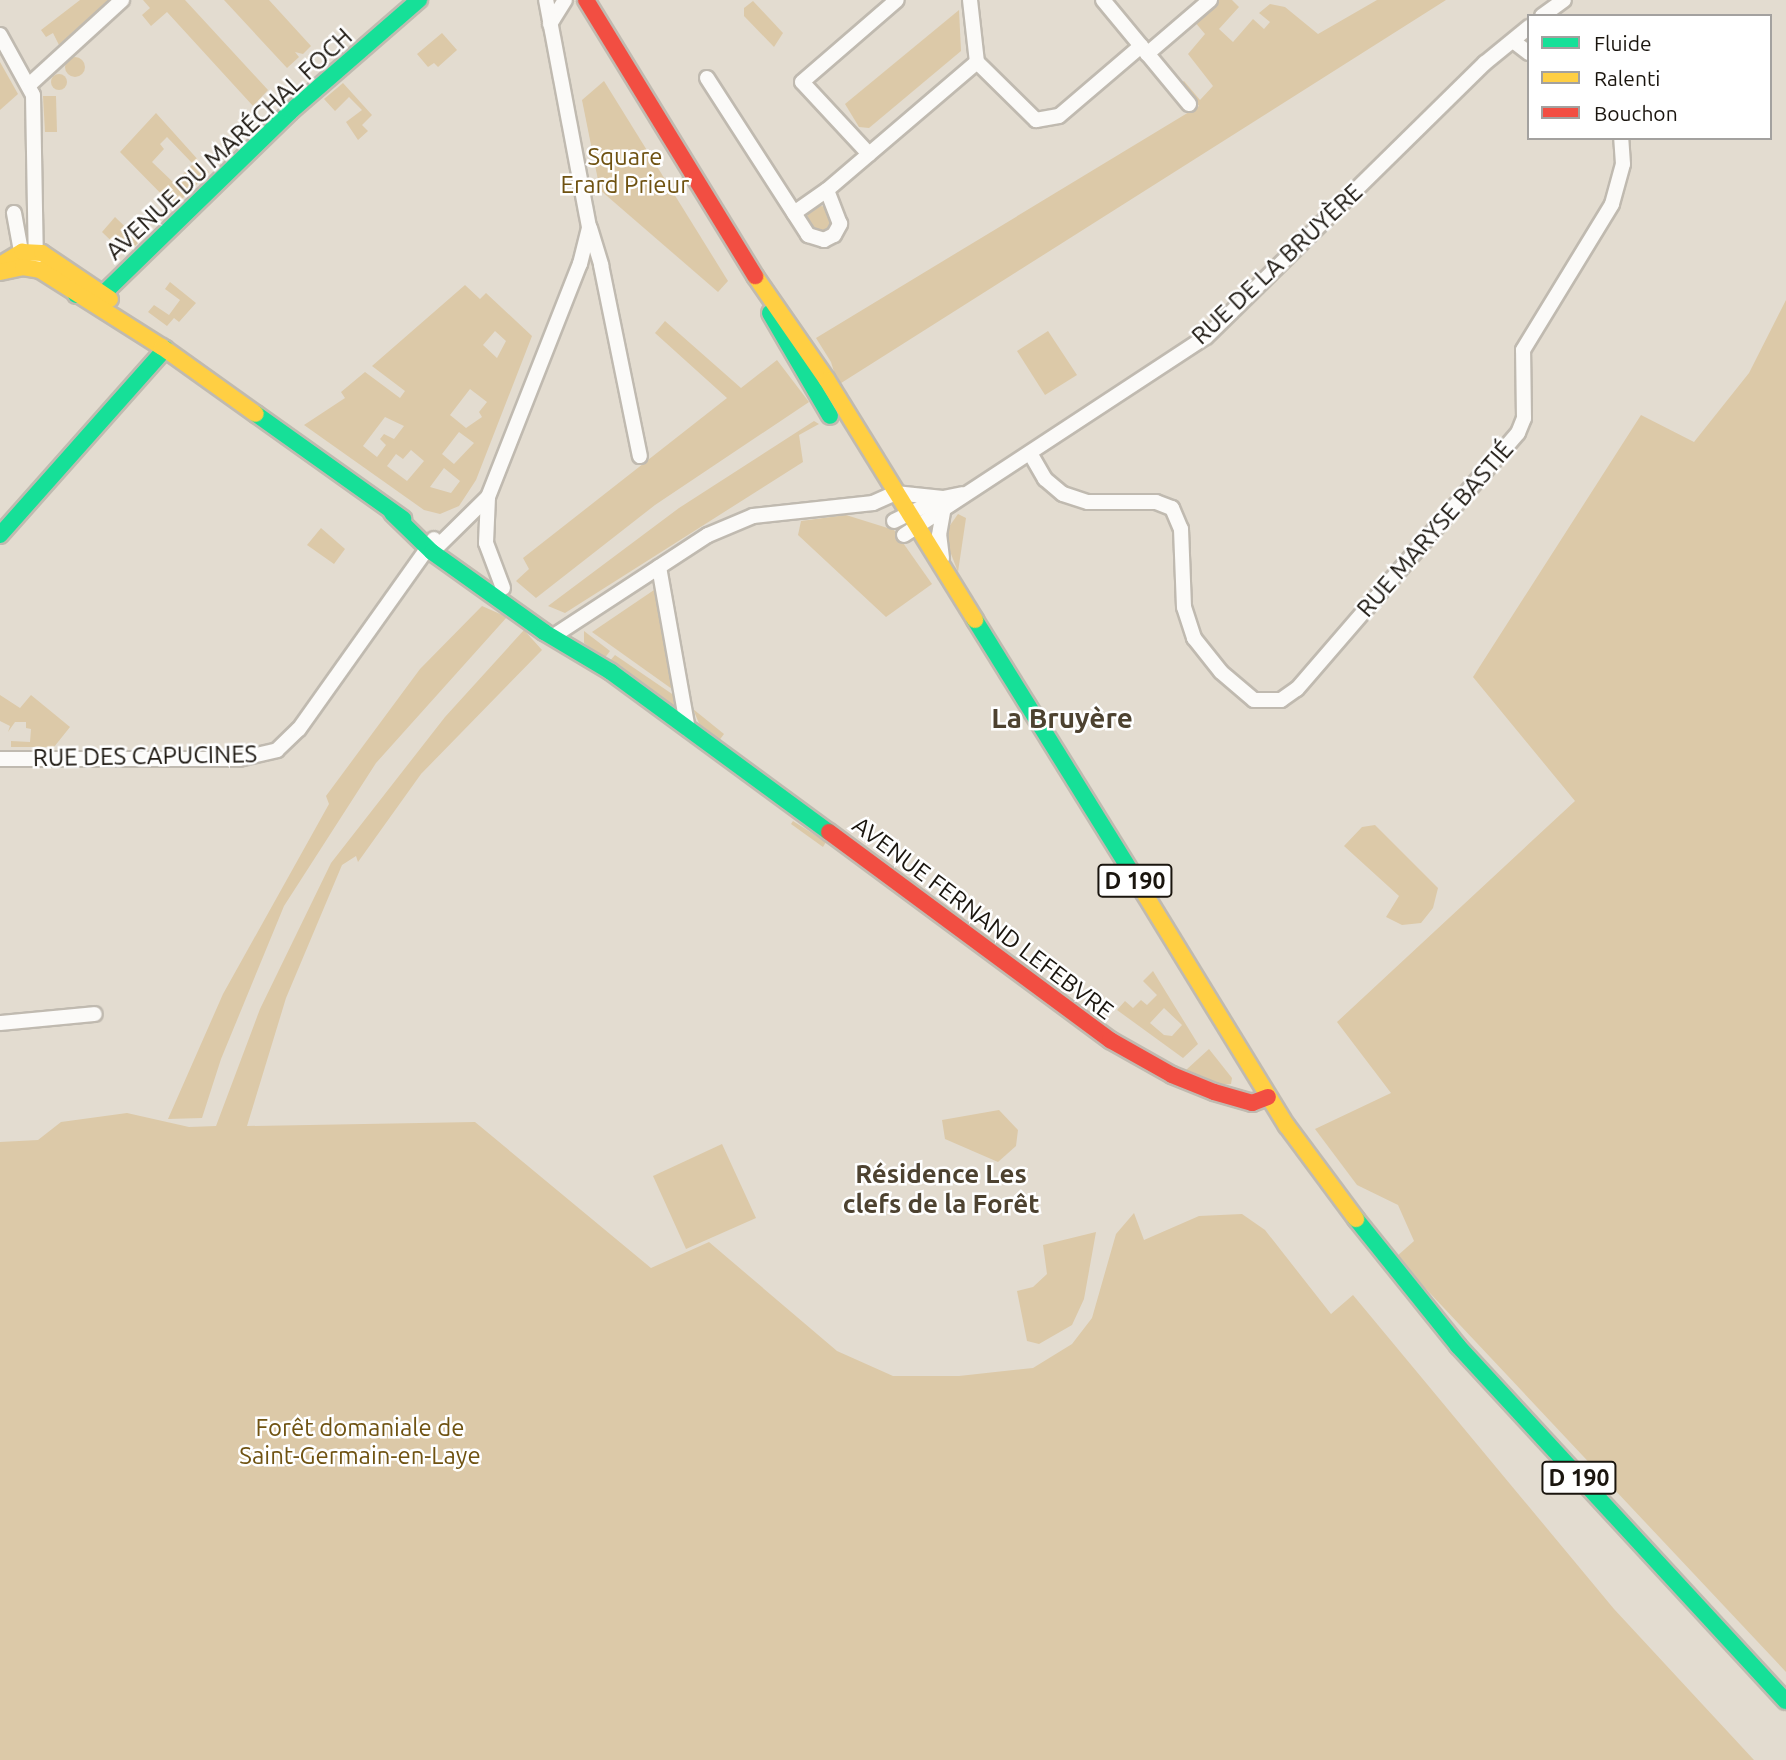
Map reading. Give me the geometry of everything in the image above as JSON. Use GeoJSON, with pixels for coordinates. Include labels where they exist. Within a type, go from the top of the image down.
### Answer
{"type":"FeatureCollection","features":[{"type":"Feature","properties":{"kind":"main road","name":"AVENUE DU MARÉCHAL FOCH"},"geometry":{"type":"LineString","coordinates":[[75,295],[88,298],[103,294],[290,112],[419,0]]}},
{"type":"Feature","properties":{"kind":"main road","name":"D 190"},"geometry":{"type":"LineString","coordinates":[[586,0],[754,275],[827,380],[889,497],[1243,1081],[1262,1100],[1458,1346],[1786,1700]]}},
{"type":"Feature","properties":{"kind":"main road","name":"AVENUE FERNAND LEFEBVRE"},"geometry":{"type":"LineString","coordinates":[[15,262],[103,294],[142,322],[163,348]]}},
{"type":"Feature","properties":{"kind":"main road","name":"AVENUE FERNAND LEFEBVRE"},"geometry":{"type":"LineString","coordinates":[[15,262],[111,315],[163,348],[688,729],[1110,1040],[1183,1080],[1262,1100]]}},
{"type":"Feature","properties":{"kind":"main road","name":"D 190"},"geometry":{"type":"LineString","coordinates":[[754,275],[783,341],[889,497]]}},
{"type":"Feature","properties":{"kind":"main road","name":"AVENUE DU MARÉCHAL FOCH"},"geometry":{"type":"LineString","coordinates":[[103,294],[111,315]]}},
{"type":"Feature","properties":{"kind":"main road"},"geometry":{"type":"LineString","coordinates":[[0,535],[163,348]]}},
{"type":"Feature","properties":{"kind":"main road","name":"D 190"},"geometry":{"type":"LineString","coordinates":[[910,531],[944,572],[1329,1207],[1446,1354],[1786,1720]]}},
{"type":"Feature","properties":{"kind":"main road","name":"AVENUE FERNAND LEFEBVRE"},"geometry":{"type":"LineString","coordinates":[[433,545],[503,588],[556,634]]}},
{"type":"Feature","properties":{"kind":"street"},"geometry":{"type":"LineString","coordinates":[[29,85],[122,0]]}},
{"type":"Feature","properties":{"kind":"street"},"geometry":{"type":"LineString","coordinates":[[546,0],[589,227],[601,265],[640,456]]}},
{"type":"Feature","properties":{"kind":"street"},"geometry":{"type":"LineString","coordinates":[[550,24],[565,0]]}},
{"type":"Feature","properties":{"kind":"street"},"geometry":{"type":"LineString","coordinates":[[869,154],[802,82],[897,0]]}},
{"type":"Feature","properties":{"kind":"street"},"geometry":{"type":"LineString","coordinates":[[970,0],[977,62],[1028,117],[1045,121],[1061,114],[1210,0]]}},
{"type":"Feature","properties":{"kind":"street"},"geometry":{"type":"LineString","coordinates":[[1103,0],[1189,104]]}},
{"type":"Feature","properties":{"kind":"street"},"geometry":{"type":"LineString","coordinates":[[1545,14],[1564,0]]}},
{"type":"Feature","properties":{"kind":"street","name":"RUE DE LA BRUYÈRE"},"geometry":{"type":"LineString","coordinates":[[910,531],[943,505],[1030,453],[1206,337],[1527,29]]}},
{"type":"Feature","properties":{"kind":"street"},"geometry":{"type":"LineString","coordinates":[[0,35],[29,85],[36,213],[15,262]]}},
{"type":"Feature","properties":{"kind":"street"},"geometry":{"type":"LineString","coordinates":[[1513,41],[1527,52]]}},
{"type":"Feature","properties":{"kind":"street"},"geometry":{"type":"LineString","coordinates":[[794,213],[827,190],[977,62]]}},
{"type":"Feature","properties":{"kind":"street"},"geometry":{"type":"LineString","coordinates":[[708,78],[811,238],[834,235],[840,215],[827,190]]}},
{"type":"Feature","properties":{"kind":"street","name":"RUE MARYSE BASTIÉ"},"geometry":{"type":"LineString","coordinates":[[1030,453],[1045,479],[1058,490],[1088,502],[1156,502],[1172,508],[1181,529],[1184,607],[1194,638],[1245,694],[1273,703],[1297,688],[1517,433],[1524,418],[1523,350],[1612,204],[1623,164],[1621,140]]}},
{"type":"Feature","properties":{"kind":"street"},"geometry":{"type":"LineString","coordinates":[[0,206],[14,213],[36,213]]}},
{"type":"Feature","properties":{"kind":"street"},"geometry":{"type":"LineString","coordinates":[[14,213],[15,262]]}},
{"type":"Feature","properties":{"kind":"street"},"geometry":{"type":"LineString","coordinates":[[503,588],[486,542],[488,497],[579,264],[589,227]]}},
{"type":"Feature","properties":{"kind":"street","name":"RUE DES CAPUCINES"},"geometry":{"type":"LineString","coordinates":[[0,759],[239,759],[268,755],[299,729],[433,545],[488,497]]}},
{"type":"Feature","properties":{"kind":"street"},"geometry":{"type":"LineString","coordinates":[[556,634],[708,535],[752,516],[889,497],[943,505]]}},
{"type":"Feature","properties":{"kind":"street"},"geometry":{"type":"LineString","coordinates":[[901,517],[943,505]]}},
{"type":"Feature","properties":{"kind":"street"},"geometry":{"type":"LineString","coordinates":[[943,505],[939,535],[944,572]]}},
{"type":"Feature","properties":{"kind":"street"},"geometry":{"type":"LineString","coordinates":[[659,567],[688,729]]}},
{"type":"Feature","properties":{"kind":"street"},"geometry":{"type":"LineString","coordinates":[[0,1023],[95,1014]]}},
{"type":"Feature","properties":{"kind":"green space"},"geometry":{"type":"Polygon","coordinates":[[[80,0],[109,0],[59,45],[53,33],[46,37],[41,30],[80,0]]]}},
{"type":"Feature","properties":{"kind":"green space"},"geometry":{"type":"Polygon","coordinates":[[[143,0],[185,0],[268,90],[253,106],[167,12],[151,26],[142,15],[150,8],[143,0]]]}},
{"type":"Feature","properties":{"kind":"green space"},"geometry":{"type":"Polygon","coordinates":[[[224,0],[269,0],[311,46],[303,54],[295,52],[299,57],[287,68],[224,0]]]}},
{"type":"Feature","properties":{"kind":"green space"},"geometry":{"type":"Polygon","coordinates":[[[1218,0],[1232,0],[1239,7],[1219,29],[1233,42],[1253,19],[1264,29],[1270,22],[1259,13],[1270,4],[1285,7],[1318,34],[1377,0],[1446,0],[838,385],[831,362],[816,338],[1199,106],[1181,83],[1184,81],[1200,100],[1213,86],[1188,54],[1205,34],[1194,21],[1218,0]]]}},
{"type":"Feature","properties":{"kind":"green space"},"geometry":{"type":"Polygon","coordinates":[[[753,1],[783,33],[774,47],[744,16],[744,8],[753,1]]]}},
{"type":"Feature","properties":{"kind":"green space"},"geometry":{"type":"Polygon","coordinates":[[[959,10],[961,51],[869,128],[859,127],[845,104],[959,10]]]}},
{"type":"Feature","properties":{"kind":"green space"},"geometry":{"type":"Polygon","coordinates":[[[442,33],[457,50],[438,67],[434,63],[428,67],[417,54],[442,33]]]}},
{"type":"Feature","properties":{"kind":"green space"},"geometry":{"type":"Polygon","coordinates":[[[75,57],[82,60],[85,67],[82,74],[75,77],[68,74],[65,67],[68,60],[75,57]]]}},
{"type":"Feature","properties":{"kind":"green space"},"geometry":{"type":"Polygon","coordinates":[[[0,62],[18,94],[0,110],[0,62]]]}},
{"type":"Feature","properties":{"kind":"green space"},"geometry":{"type":"Polygon","coordinates":[[[56,74],[62,74],[67,82],[65,88],[56,90],[51,85],[51,79],[56,74]]]}},
{"type":"Feature","properties":{"kind":"green space","name":"Square Erard Prieur"},"geometry":{"type":"Polygon","coordinates":[[[604,81],[728,281],[718,292],[600,190],[582,100],[604,81]]]}},
{"type":"Feature","properties":{"kind":"green space"},"geometry":{"type":"Polygon","coordinates":[[[343,83],[372,115],[362,125],[368,131],[358,140],[346,122],[362,110],[349,97],[335,111],[324,99],[343,83]]]}},
{"type":"Feature","properties":{"kind":"green space"},"geometry":{"type":"Polygon","coordinates":[[[43,96],[56,96],[57,132],[45,132],[43,96]]]}},
{"type":"Feature","properties":{"kind":"green space"},"geometry":{"type":"Polygon","coordinates":[[[156,113],[209,172],[174,207],[120,152],[156,113]],[[167,137],[160,144],[164,149],[152,162],[174,183],[193,164],[167,137]]]}},
{"type":"Feature","properties":{"kind":"green space"},"geometry":{"type":"Polygon","coordinates":[[[820,206],[829,210],[833,219],[829,228],[820,232],[811,228],[807,219],[811,210],[820,206]]]}},
{"type":"Feature","properties":{"kind":"green space"},"geometry":{"type":"Polygon","coordinates":[[[115,217],[140,241],[126,255],[102,232],[115,217]]]}},
{"type":"Feature","properties":{"kind":"green space"},"geometry":{"type":"Polygon","coordinates":[[[170,282],[196,303],[179,322],[174,318],[167,326],[148,312],[154,305],[169,315],[180,300],[165,289],[170,282]]]}},
{"type":"Feature","properties":{"kind":"green space"},"geometry":{"type":"Polygon","coordinates":[[[465,285],[480,299],[486,293],[532,336],[476,480],[459,506],[440,514],[424,510],[304,425],[345,398],[341,392],[365,372],[400,398],[405,391],[372,366],[465,285]],[[495,331],[483,345],[497,358],[506,341],[495,331]],[[470,389],[450,415],[466,428],[482,417],[479,412],[487,402],[470,389]],[[385,417],[363,446],[377,457],[386,445],[380,439],[384,434],[394,439],[404,426],[385,417]],[[459,432],[442,454],[454,464],[474,443],[459,432]],[[411,450],[403,459],[396,454],[387,466],[407,481],[424,461],[411,450]],[[444,468],[430,487],[451,493],[460,481],[444,468]]]}},
{"type":"Feature","properties":{"kind":"green space"},"geometry":{"type":"Polygon","coordinates":[[[1786,300],[1786,1672],[1396,1257],[1414,1241],[1398,1205],[1357,1185],[1315,1129],[1391,1093],[1337,1022],[1575,801],[1473,677],[1641,415],[1694,442],[1749,373],[1786,300]]]}},
{"type":"Feature","properties":{"kind":"green space"},"geometry":{"type":"Polygon","coordinates":[[[665,321],[741,388],[777,360],[809,402],[655,505],[536,598],[516,581],[529,569],[523,558],[727,398],[655,333],[665,321]]]}},
{"type":"Feature","properties":{"kind":"green space"},"geometry":{"type":"Polygon","coordinates":[[[1048,331],[1077,375],[1045,395],[1017,351],[1048,331]]]}},
{"type":"Feature","properties":{"kind":"green space"},"geometry":{"type":"Polygon","coordinates":[[[814,421],[819,424],[799,435],[803,462],[565,613],[548,606],[679,508],[814,421]]]}},
{"type":"Feature","properties":{"kind":"green space"},"geometry":{"type":"Polygon","coordinates":[[[958,514],[966,518],[958,572],[946,541],[946,531],[958,514]]]}},
{"type":"Feature","properties":{"kind":"green space"},"geometry":{"type":"Polygon","coordinates":[[[846,515],[894,530],[932,584],[886,617],[798,535],[801,521],[846,515]]]}},
{"type":"Feature","properties":{"kind":"green space"},"geometry":{"type":"Polygon","coordinates":[[[321,528],[345,549],[334,564],[307,545],[321,528]]]}},
{"type":"Feature","properties":{"kind":"green space"},"geometry":{"type":"Polygon","coordinates":[[[654,590],[676,687],[672,689],[592,632],[654,590]]]}},
{"type":"Feature","properties":{"kind":"green space"},"geometry":{"type":"Polygon","coordinates":[[[482,606],[507,617],[376,763],[284,906],[221,1059],[202,1118],[168,1119],[223,994],[329,804],[326,796],[420,669],[482,606]]]}},
{"type":"Feature","properties":{"kind":"green space","name":"Forêt domaniale de Saint-Germain-en-Laye"},"geometry":{"type":"Polygon","coordinates":[[[524,630],[542,650],[421,774],[358,862],[356,856],[342,865],[286,998],[247,1126],[475,1122],[651,1268],[709,1242],[837,1351],[893,1376],[959,1376],[1033,1368],[1072,1344],[1092,1318],[1116,1234],[1134,1213],[1144,1240],[1199,1216],[1242,1214],[1265,1230],[1331,1314],[1353,1295],[1614,1609],[1754,1760],[0,1760],[0,1142],[38,1140],[61,1122],[127,1113],[189,1127],[216,1126],[260,1009],[331,863],[445,717],[524,630]]]}},
{"type":"Feature","properties":{"kind":"green space"},"geometry":{"type":"Polygon","coordinates":[[[584,631],[610,651],[604,659],[584,643],[584,631]]]}},
{"type":"Feature","properties":{"kind":"green space"},"geometry":{"type":"Polygon","coordinates":[[[615,655],[678,698],[678,713],[608,663],[615,655]]]}},
{"type":"Feature","properties":{"kind":"green space"},"geometry":{"type":"Polygon","coordinates":[[[0,695],[20,708],[31,695],[70,727],[54,747],[11,747],[11,741],[30,742],[31,729],[26,728],[26,722],[15,722],[8,732],[10,726],[0,721],[0,695]]]}},
{"type":"Feature","properties":{"kind":"green space"},"geometry":{"type":"Polygon","coordinates":[[[693,709],[724,734],[718,742],[701,728],[693,709]]]}},
{"type":"Feature","properties":{"kind":"green space"},"geometry":{"type":"Polygon","coordinates":[[[793,821],[826,842],[823,847],[791,824],[793,821]]]}},
{"type":"Feature","properties":{"kind":"green space"},"geometry":{"type":"Polygon","coordinates":[[[1375,825],[1438,888],[1433,908],[1421,923],[1402,925],[1386,917],[1399,896],[1344,846],[1362,827],[1375,825]]]}},
{"type":"Feature","properties":{"kind":"green space"},"geometry":{"type":"Polygon","coordinates":[[[1153,971],[1198,1044],[1183,1058],[1117,1010],[1125,1001],[1133,1008],[1141,1000],[1147,1005],[1157,995],[1143,981],[1153,971]],[[1164,1008],[1150,1023],[1164,1035],[1172,1036],[1182,1025],[1164,1008]]]}},
{"type":"Feature","properties":{"kind":"green space"},"geometry":{"type":"Polygon","coordinates":[[[1209,1049],[1232,1078],[1231,1084],[1220,1085],[1186,1070],[1209,1049]]]}},
{"type":"Feature","properties":{"kind":"green space"},"geometry":{"type":"Polygon","coordinates":[[[999,1110],[1018,1130],[1016,1146],[998,1162],[945,1139],[942,1120],[999,1110]]]}},
{"type":"Feature","properties":{"kind":"green space"},"geometry":{"type":"Polygon","coordinates":[[[722,1144],[756,1218],[686,1249],[653,1176],[722,1144]]]}},
{"type":"Feature","properties":{"kind":"green space"},"geometry":{"type":"Polygon","coordinates":[[[1096,1232],[1084,1299],[1072,1325],[1039,1344],[1027,1341],[1017,1291],[1033,1287],[1047,1274],[1043,1245],[1096,1232]]]}},
{"type":"Feature","properties":{"kind":"traffic: fast"},"geometry":{"type":"LineString","coordinates":[[76,295],[103,294],[290,112],[419,0]]}},
{"type":"Feature","properties":{"kind":"traffic: fast"},"geometry":{"type":"LineString","coordinates":[[770,313],[830,416]]}},
{"type":"Feature","properties":{"kind":"traffic: fast"},"geometry":{"type":"LineString","coordinates":[[0,535],[165,349]]}},
{"type":"Feature","properties":{"kind":"traffic: fast"},"geometry":{"type":"LineString","coordinates":[[256,414],[403,519]]}},
{"type":"Feature","properties":{"kind":"traffic: fast"},"geometry":{"type":"LineString","coordinates":[[392,513],[432,552],[544,632],[611,672],[829,832]]}},
{"type":"Feature","properties":{"kind":"traffic: fast"},"geometry":{"type":"LineString","coordinates":[[975,620],[1144,893]]}},
{"type":"Feature","properties":{"kind":"traffic: fast"},"geometry":{"type":"LineString","coordinates":[[1356,1219],[1458,1346],[1786,1701]]}},
{"type":"Feature","properties":{"kind":"traffic: slow"},"geometry":{"type":"LineString","coordinates":[[0,265],[22,252],[42,253],[110,299]]}},
{"type":"Feature","properties":{"kind":"traffic: slow"},"geometry":{"type":"LineString","coordinates":[[0,272],[23,267],[40,270],[162,347],[256,414]]}},
{"type":"Feature","properties":{"kind":"traffic: slow"},"geometry":{"type":"LineString","coordinates":[[755,276],[827,380],[975,620]]}},
{"type":"Feature","properties":{"kind":"traffic: slow"},"geometry":{"type":"LineString","coordinates":[[1144,893],[1287,1126],[1356,1219]]}},
{"type":"Feature","properties":{"kind":"traffic: jam"},"geometry":{"type":"LineString","coordinates":[[586,0],[755,276]]}},
{"type":"Feature","properties":{"kind":"traffic: jam"},"geometry":{"type":"LineString","coordinates":[[829,832],[1110,1040],[1172,1075],[1214,1092],[1252,1103],[1268,1097]]}},
{"type":"Feature","properties":{"kind":"district","name":"La Bruyère"},"geometry":{"type":"Point","coordinates":[1062,718]}},
{"type":"Feature","properties":{"kind":"district","name":"Résidence Les clefs de la Forêt"},"geometry":{"type":"Point","coordinates":[941,1189]}}]}
